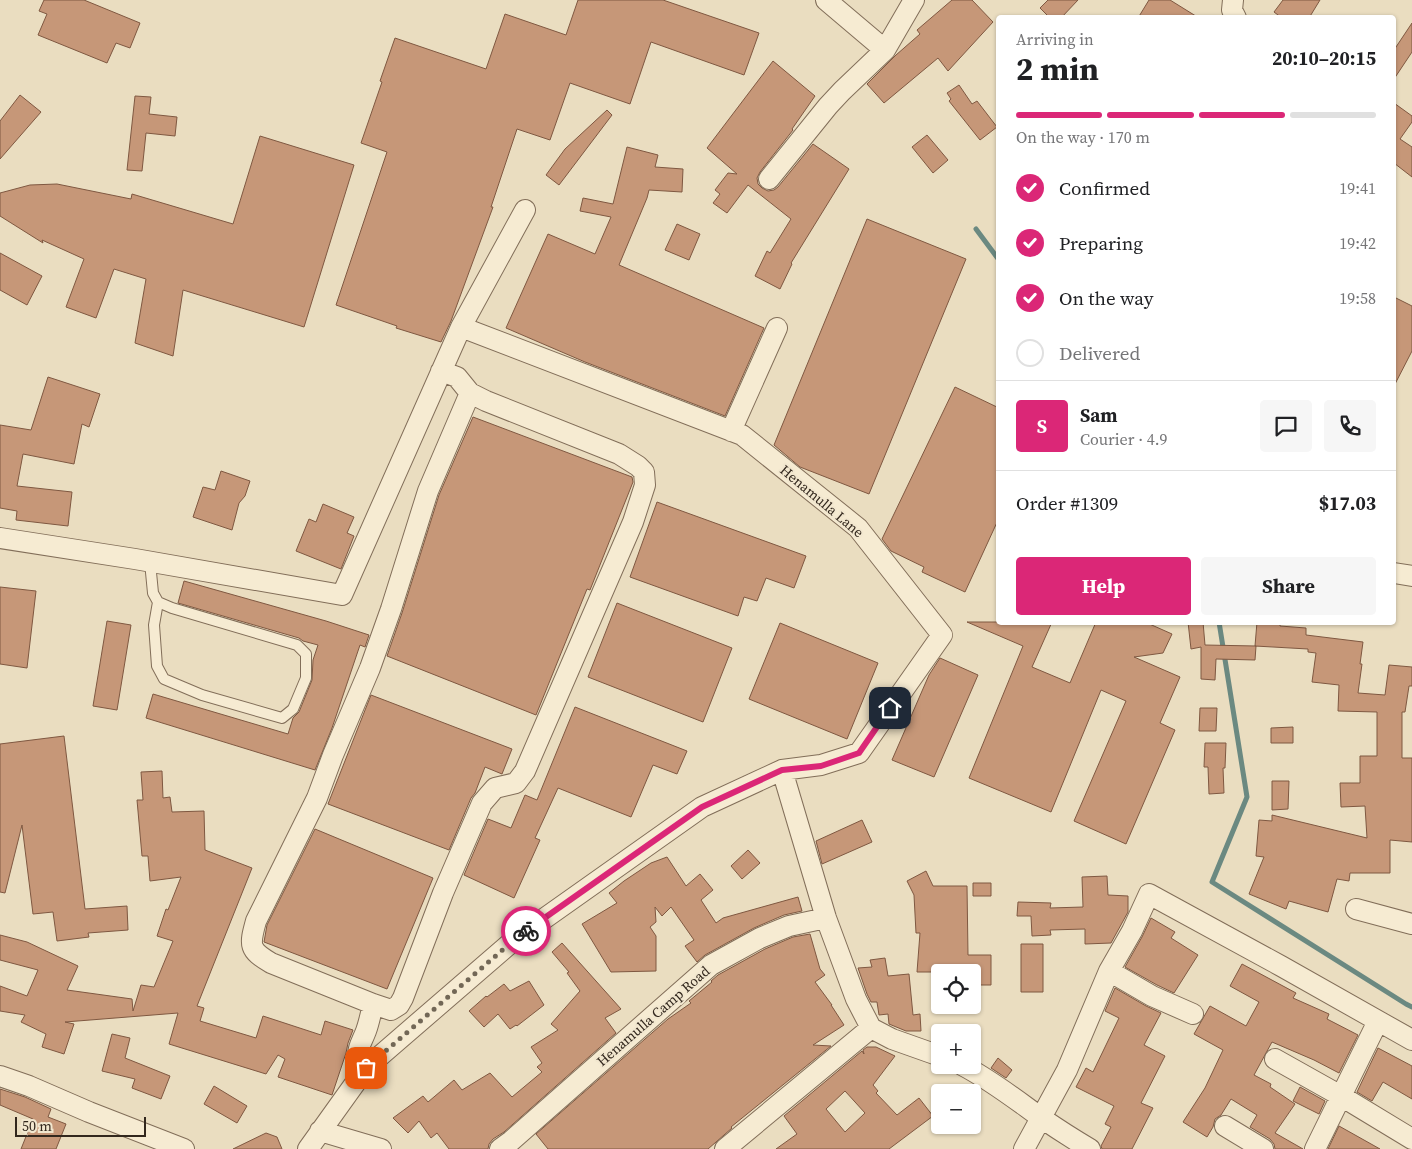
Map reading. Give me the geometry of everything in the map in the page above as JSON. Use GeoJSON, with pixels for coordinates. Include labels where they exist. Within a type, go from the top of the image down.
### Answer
{"type":"FeatureCollection","features":[{"type":"Feature","properties":{"kind":"street"},"geometry":{"type":"LineString","coordinates":[[826,0],[885,50]]}},
{"type":"Feature","properties":{"kind":"street"},"geometry":{"type":"LineString","coordinates":[[769,179],[828,106],[885,50],[914,0]]}},
{"type":"Feature","properties":{"kind":"street"},"geometry":{"type":"LineString","coordinates":[[1233,0],[1232,10],[1234,15]]}},
{"type":"Feature","properties":{"kind":"street"},"geometry":{"type":"LineString","coordinates":[[0,538],[342,595],[461,327],[525,210]]}},
{"type":"Feature","properties":{"kind":"street","name":"Henamulla Lane"},"geometry":{"type":"LineString","coordinates":[[461,327],[742,435],[858,528],[942,635],[859,753],[821,766],[782,770]]}},
{"type":"Feature","properties":{"kind":"street"},"geometry":{"type":"LineString","coordinates":[[731,431],[777,328]]}},
{"type":"Feature","properties":{"kind":"street"},"geometry":{"type":"LineString","coordinates":[[442,371],[457,378],[470,392],[486,401],[619,454],[644,472],[645,486],[633,522],[525,771],[516,783],[496,788],[482,803],[443,893],[403,998],[391,1010],[271,963],[258,955],[253,947],[251,938],[256,921],[317,798],[370,668],[391,609],[428,491],[470,392]]}},
{"type":"Feature","properties":{"kind":"street"},"geometry":{"type":"LineString","coordinates":[[1396,573],[1412,576]]}},
{"type":"Feature","properties":{"kind":"street"},"geometry":{"type":"LineString","coordinates":[[308,1149],[366,1068],[514,940],[702,807],[782,770],[826,918],[856,999],[871,1028],[892,1039],[931,1053]]}},
{"type":"Feature","properties":{"kind":"street"},"geometry":{"type":"LineString","coordinates":[[1024,1149],[1067,1070],[1109,970],[1132,931],[1149,894],[1412,1040]]}},
{"type":"Feature","properties":{"kind":"street"},"geometry":{"type":"LineString","coordinates":[[1356,909],[1412,924]]}},
{"type":"Feature","properties":{"kind":"street","name":"Henamulla Camp Road"},"geometry":{"type":"LineString","coordinates":[[500,1149],[711,965],[760,938],[789,926],[826,918]]}},
{"type":"Feature","properties":{"kind":"street"},"geometry":{"type":"LineString","coordinates":[[1109,970],[1152,996],[1192,1014]]}},
{"type":"Feature","properties":{"kind":"street"},"geometry":{"type":"LineString","coordinates":[[366,1068],[360,1062],[358,1054],[373,1004]]}},
{"type":"Feature","properties":{"kind":"street"},"geometry":{"type":"LineString","coordinates":[[1315,1149],[1378,1021]]}},
{"type":"Feature","properties":{"kind":"street"},"geometry":{"type":"LineString","coordinates":[[725,1149],[871,1028]]}},
{"type":"Feature","properties":{"kind":"street"},"geometry":{"type":"LineString","coordinates":[[1275,1059],[1412,1139]]}},
{"type":"Feature","properties":{"kind":"street"},"geometry":{"type":"LineString","coordinates":[[979,1074],[1041,1118],[1090,1149]]}},
{"type":"Feature","properties":{"kind":"street"},"geometry":{"type":"LineString","coordinates":[[0,1076],[184,1149]]}},
{"type":"Feature","properties":{"kind":"street"},"geometry":{"type":"LineString","coordinates":[[1225,1126],[1263,1149]]}},
{"type":"Feature","properties":{"kind":"street"},"geometry":{"type":"LineString","coordinates":[[320,1131],[381,1149]]}},
{"type":"Feature","properties":{"kind":"lane"},"geometry":{"type":"LineString","coordinates":[[150,562],[153,593],[158,602],[172,608],[297,645],[306,654],[306,678],[293,709],[282,718],[202,695],[164,679],[157,666],[154,625],[158,602]]}},
{"type":"Feature","properties":{"kind":"building"},"geometry":{"type":"Polygon","coordinates":[[[44,0],[84,0],[140,23],[130,48],[116,43],[107,63],[38,35],[47,14],[39,11],[44,0]]]}},
{"type":"Feature","properties":{"kind":"building"},"geometry":{"type":"Polygon","coordinates":[[[578,0],[663,0],[759,33],[744,75],[651,42],[630,104],[570,83],[550,140],[517,129],[491,207],[493,207],[451,321],[441,342],[396,328],[397,326],[336,305],[387,152],[361,143],[395,38],[486,69],[505,14],[566,35],[578,0]]]}},
{"type":"Feature","properties":{"kind":"building"},"geometry":{"type":"Polygon","coordinates":[[[952,0],[972,0],[993,22],[948,71],[938,58],[884,103],[867,84],[920,34],[917,30],[952,0]]]}},
{"type":"Feature","properties":{"kind":"building"},"geometry":{"type":"Polygon","coordinates":[[[1048,0],[1078,0],[1064,15],[1047,15],[1040,8],[1048,0]]]}},
{"type":"Feature","properties":{"kind":"building"},"geometry":{"type":"Polygon","coordinates":[[[1149,0],[1170,0],[1194,15],[1140,15],[1149,0]]]}},
{"type":"Feature","properties":{"kind":"building"},"geometry":{"type":"Polygon","coordinates":[[[1283,0],[1320,0],[1311,15],[1278,15],[1274,12],[1283,0]]]}},
{"type":"Feature","properties":{"kind":"building"},"geometry":{"type":"Polygon","coordinates":[[[1412,23],[1412,52],[1396,76],[1396,47],[1412,23]]]}},
{"type":"Feature","properties":{"kind":"building"},"geometry":{"type":"Polygon","coordinates":[[[773,61],[815,96],[793,130],[760,172],[757,178],[758,184],[768,191],[774,190],[813,144],[849,169],[791,263],[780,289],[755,276],[767,251],[770,253],[791,219],[748,185],[727,213],[713,203],[720,194],[715,190],[728,173],[737,174],[707,148],[773,61]]]}},
{"type":"Feature","properties":{"kind":"building"},"geometry":{"type":"Polygon","coordinates":[[[959,85],[972,104],[977,101],[996,128],[980,140],[949,101],[951,99],[947,93],[959,85]]]}},
{"type":"Feature","properties":{"kind":"building"},"geometry":{"type":"Polygon","coordinates":[[[20,95],[41,112],[0,159],[0,121],[20,95]]]}},
{"type":"Feature","properties":{"kind":"building"},"geometry":{"type":"Polygon","coordinates":[[[135,96],[151,97],[149,114],[177,117],[175,136],[146,133],[142,171],[127,170],[135,96]]]}},
{"type":"Feature","properties":{"kind":"building"},"geometry":{"type":"Polygon","coordinates":[[[1396,104],[1412,116],[1412,122],[1400,139],[1412,147],[1412,177],[1396,165],[1396,104]]]}},
{"type":"Feature","properties":{"kind":"building"},"geometry":{"type":"Polygon","coordinates":[[[607,110],[612,115],[559,185],[546,175],[565,149],[607,110]]]}},
{"type":"Feature","properties":{"kind":"building"},"geometry":{"type":"Polygon","coordinates":[[[927,135],[948,160],[933,173],[912,147],[927,135]]]}},
{"type":"Feature","properties":{"kind":"building"},"geometry":{"type":"Polygon","coordinates":[[[260,136],[354,165],[304,327],[183,290],[173,356],[135,343],[146,279],[114,269],[96,318],[66,307],[84,259],[42,240],[43,243],[0,216],[0,193],[30,185],[57,184],[131,199],[132,194],[233,224],[260,136]]]}},
{"type":"Feature","properties":{"kind":"building"},"geometry":{"type":"Polygon","coordinates":[[[627,147],[658,155],[655,167],[683,169],[682,192],[649,190],[619,265],[764,328],[725,416],[585,362],[506,328],[548,234],[595,254],[611,217],[580,211],[583,198],[613,204],[627,147]]]}},
{"type":"Feature","properties":{"kind":"building"},"geometry":{"type":"Polygon","coordinates":[[[867,219],[966,259],[869,494],[800,467],[774,445],[867,219]]]}},
{"type":"Feature","properties":{"kind":"building"},"geometry":{"type":"Polygon","coordinates":[[[677,224],[700,234],[689,260],[665,250],[677,224]]]}},
{"type":"Feature","properties":{"kind":"building"},"geometry":{"type":"Polygon","coordinates":[[[0,253],[42,276],[27,305],[0,290],[0,253]]]}},
{"type":"Feature","properties":{"kind":"building"},"geometry":{"type":"Polygon","coordinates":[[[1396,298],[1412,306],[1412,351],[1396,382],[1396,298]]]}},
{"type":"Feature","properties":{"kind":"building"},"geometry":{"type":"Polygon","coordinates":[[[48,377],[100,394],[89,427],[82,424],[74,464],[23,454],[17,486],[72,492],[68,526],[16,520],[17,511],[0,508],[0,425],[31,430],[48,377]]]}},
{"type":"Feature","properties":{"kind":"building"},"geometry":{"type":"Polygon","coordinates":[[[955,387],[996,407],[996,525],[965,592],[922,572],[924,567],[891,551],[882,539],[955,387]]]}},
{"type":"Feature","properties":{"kind":"building"},"geometry":{"type":"Polygon","coordinates":[[[473,417],[632,477],[633,482],[590,590],[587,589],[536,715],[387,656],[439,495],[473,417]]]}},
{"type":"Feature","properties":{"kind":"building"},"geometry":{"type":"Polygon","coordinates":[[[221,471],[250,481],[245,496],[239,503],[232,530],[193,517],[203,487],[215,490],[221,471]]]}},
{"type":"Feature","properties":{"kind":"building"},"geometry":{"type":"Polygon","coordinates":[[[657,502],[806,556],[794,588],[766,578],[757,601],[744,597],[738,616],[630,577],[657,502]]]}},
{"type":"Feature","properties":{"kind":"building"},"geometry":{"type":"Polygon","coordinates":[[[323,504],[354,517],[347,533],[354,536],[341,569],[296,551],[309,519],[316,522],[323,504]]]}},
{"type":"Feature","properties":{"kind":"building"},"geometry":{"type":"Polygon","coordinates":[[[184,581],[369,635],[365,647],[360,645],[332,728],[315,770],[146,718],[153,694],[288,734],[293,718],[299,712],[312,680],[313,660],[318,645],[178,603],[184,581]]]}},
{"type":"Feature","properties":{"kind":"building"},"geometry":{"type":"Polygon","coordinates":[[[0,587],[36,591],[27,668],[0,664],[0,587]]]}},
{"type":"Feature","properties":{"kind":"building"},"geometry":{"type":"Polygon","coordinates":[[[617,603],[732,648],[703,722],[588,677],[617,603]]]}},
{"type":"Feature","properties":{"kind":"building"},"geometry":{"type":"Polygon","coordinates":[[[107,621],[131,625],[117,710],[93,706],[107,621]]]}},
{"type":"Feature","properties":{"kind":"building"},"geometry":{"type":"Polygon","coordinates":[[[967,622],[996,622],[996,625],[1051,625],[1032,667],[1070,683],[1095,625],[1152,625],[1172,634],[1163,653],[1134,657],[1180,677],[1160,723],[1175,730],[1126,844],[1074,821],[1126,701],[1101,690],[1051,812],[969,778],[1023,646],[967,622]]]}},
{"type":"Feature","properties":{"kind":"building"},"geometry":{"type":"Polygon","coordinates":[[[780,623],[878,663],[847,739],[749,699],[780,623]]]}},
{"type":"Feature","properties":{"kind":"building"},"geometry":{"type":"Polygon","coordinates":[[[1188,625],[1203,625],[1205,645],[1256,646],[1255,660],[1216,659],[1215,680],[1201,679],[1201,647],[1191,649],[1188,625]]]}},
{"type":"Feature","properties":{"kind":"building"},"geometry":{"type":"Polygon","coordinates":[[[1257,625],[1306,628],[1306,635],[1363,642],[1358,693],[1385,695],[1389,665],[1412,667],[1412,686],[1409,686],[1405,712],[1402,712],[1402,758],[1412,758],[1412,842],[1390,840],[1390,873],[1350,873],[1349,881],[1337,879],[1328,912],[1289,901],[1286,909],[1249,894],[1264,857],[1256,856],[1259,820],[1272,821],[1272,815],[1367,838],[1365,806],[1341,807],[1340,783],[1360,783],[1360,756],[1377,756],[1377,712],[1338,711],[1339,685],[1312,682],[1316,653],[1308,652],[1308,649],[1255,646],[1257,625]]]}},
{"type":"Feature","properties":{"kind":"building"},"geometry":{"type":"Polygon","coordinates":[[[940,658],[978,675],[934,777],[892,760],[929,675],[940,658]]]}},
{"type":"Feature","properties":{"kind":"building"},"geometry":{"type":"Polygon","coordinates":[[[371,695],[512,749],[502,774],[485,767],[449,850],[328,804],[371,695]]]}},
{"type":"Feature","properties":{"kind":"building"},"geometry":{"type":"Polygon","coordinates":[[[575,707],[687,751],[677,774],[653,765],[631,817],[558,788],[535,838],[540,840],[514,898],[464,875],[488,819],[511,828],[525,795],[537,800],[575,707]]]}},
{"type":"Feature","properties":{"kind":"building"},"geometry":{"type":"Polygon","coordinates":[[[1200,708],[1217,708],[1216,731],[1199,731],[1200,708]]]}},
{"type":"Feature","properties":{"kind":"building"},"geometry":{"type":"Polygon","coordinates":[[[1293,727],[1293,743],[1271,743],[1271,728],[1293,727]]]}},
{"type":"Feature","properties":{"kind":"building"},"geometry":{"type":"Polygon","coordinates":[[[64,736],[85,909],[127,906],[128,930],[88,933],[89,937],[57,941],[53,912],[33,914],[22,825],[5,893],[0,892],[0,744],[64,736]]]}},
{"type":"Feature","properties":{"kind":"building"},"geometry":{"type":"Polygon","coordinates":[[[1205,743],[1226,743],[1225,768],[1223,768],[1224,793],[1209,794],[1208,767],[1204,767],[1205,743]]]}},
{"type":"Feature","properties":{"kind":"building"},"geometry":{"type":"Polygon","coordinates":[[[162,771],[163,798],[170,797],[172,812],[204,811],[205,850],[252,868],[197,1006],[204,1008],[200,1021],[256,1038],[263,1016],[321,1035],[325,1021],[353,1030],[332,1095],[278,1077],[285,1059],[278,1055],[266,1074],[169,1044],[178,1013],[65,1022],[74,1024],[64,1054],[42,1047],[46,1034],[21,1022],[25,1015],[0,1011],[0,986],[27,996],[38,970],[0,960],[0,935],[27,942],[78,966],[67,990],[132,999],[133,1011],[141,985],[154,987],[173,941],[157,936],[166,909],[168,910],[181,877],[150,881],[148,856],[142,856],[137,800],[143,800],[141,772],[162,771]]]}},
{"type":"Feature","properties":{"kind":"building"},"geometry":{"type":"Polygon","coordinates":[[[1272,781],[1289,781],[1288,809],[1272,810],[1272,781]]]}},
{"type":"Feature","properties":{"kind":"building"},"geometry":{"type":"Polygon","coordinates":[[[862,820],[872,842],[822,864],[816,841],[862,820]]]}},
{"type":"Feature","properties":{"kind":"building"},"geometry":{"type":"Polygon","coordinates":[[[315,829],[433,878],[387,989],[264,942],[267,925],[315,829]]]}},
{"type":"Feature","properties":{"kind":"building"},"geometry":{"type":"Polygon","coordinates":[[[748,850],[760,863],[742,879],[731,866],[748,850]]]}},
{"type":"Feature","properties":{"kind":"building"},"geometry":{"type":"Polygon","coordinates":[[[667,857],[686,886],[700,874],[713,890],[701,900],[716,923],[723,918],[798,897],[802,911],[784,915],[754,928],[705,955],[697,962],[685,946],[694,940],[671,907],[662,916],[655,907],[656,922],[650,927],[656,936],[656,971],[611,972],[582,924],[617,903],[609,893],[624,881],[651,863],[667,857]]]}},
{"type":"Feature","properties":{"kind":"building"},"geometry":{"type":"Polygon","coordinates":[[[926,871],[933,886],[967,886],[968,955],[991,955],[991,985],[981,985],[981,964],[931,964],[931,972],[917,972],[920,933],[916,933],[914,895],[907,881],[926,871]]]}},
{"type":"Feature","properties":{"kind":"building"},"geometry":{"type":"Polygon","coordinates":[[[1107,876],[1108,895],[1128,896],[1128,912],[1111,943],[1085,944],[1085,929],[1050,930],[1051,935],[1032,936],[1031,916],[1017,916],[1018,902],[1051,903],[1050,908],[1083,907],[1082,877],[1107,876]]]}},
{"type":"Feature","properties":{"kind":"building"},"geometry":{"type":"Polygon","coordinates":[[[973,883],[991,883],[991,896],[973,896],[973,883]]]}},
{"type":"Feature","properties":{"kind":"building"},"geometry":{"type":"Polygon","coordinates":[[[1151,918],[1175,932],[1171,938],[1198,955],[1174,993],[1125,967],[1151,918]]]}},
{"type":"Feature","properties":{"kind":"building"},"geometry":{"type":"Polygon","coordinates":[[[810,934],[820,969],[825,975],[815,982],[844,1025],[813,1045],[831,1046],[731,1127],[708,1149],[548,1149],[536,1134],[668,1019],[691,1003],[689,1001],[718,975],[765,949],[793,937],[810,934]]]}},
{"type":"Feature","properties":{"kind":"building"},"geometry":{"type":"Polygon","coordinates":[[[562,943],[621,1009],[605,1018],[616,1033],[504,1132],[493,1139],[488,1149],[449,1149],[437,1133],[431,1138],[419,1121],[408,1133],[393,1118],[423,1096],[428,1102],[454,1080],[462,1090],[490,1073],[512,1097],[542,1072],[537,1067],[542,1063],[531,1047],[558,1030],[551,1024],[580,991],[567,973],[569,972],[552,952],[562,943]]]}},
{"type":"Feature","properties":{"kind":"building"},"geometry":{"type":"Polygon","coordinates":[[[1021,944],[1043,944],[1043,992],[1021,992],[1021,944]]]}},
{"type":"Feature","properties":{"kind":"building"},"geometry":{"type":"Polygon","coordinates":[[[885,958],[888,976],[909,974],[913,1015],[920,1014],[921,1031],[906,1031],[889,1024],[888,1014],[879,1015],[877,1002],[871,1002],[867,994],[858,968],[872,967],[870,960],[885,958]]]}},
{"type":"Feature","properties":{"kind":"building"},"geometry":{"type":"Polygon","coordinates":[[[1242,964],[1296,993],[1293,998],[1329,1014],[1327,1019],[1358,1035],[1339,1073],[1272,1042],[1254,1075],[1271,1084],[1270,1087],[1295,1104],[1275,1133],[1303,1149],[1275,1149],[1270,1139],[1250,1127],[1257,1115],[1231,1099],[1221,1115],[1215,1119],[1207,1137],[1183,1122],[1205,1088],[1223,1050],[1194,1034],[1210,1006],[1246,1026],[1259,1002],[1230,986],[1242,964]]]}},
{"type":"Feature","properties":{"kind":"building"},"geometry":{"type":"Polygon","coordinates":[[[529,981],[544,1005],[517,1026],[510,1029],[498,1014],[484,1027],[469,1011],[504,984],[510,991],[529,981]]]}},
{"type":"Feature","properties":{"kind":"building"},"geometry":{"type":"Polygon","coordinates":[[[1115,988],[1161,1013],[1144,1045],[1165,1056],[1141,1103],[1153,1108],[1132,1149],[1102,1149],[1101,1146],[1111,1127],[1105,1124],[1114,1106],[1076,1087],[1086,1068],[1093,1072],[1119,1018],[1105,1011],[1115,988]]]}},
{"type":"Feature","properties":{"kind":"building"},"geometry":{"type":"Polygon","coordinates":[[[112,1034],[130,1038],[125,1058],[170,1076],[161,1099],[132,1088],[135,1079],[102,1071],[112,1034]]]}},
{"type":"Feature","properties":{"kind":"building"},"geometry":{"type":"Polygon","coordinates":[[[867,1047],[876,1047],[895,1056],[873,1085],[878,1091],[876,1093],[897,1115],[919,1098],[931,1113],[931,1118],[889,1149],[776,1149],[797,1134],[784,1116],[862,1051],[864,1054],[863,1050],[867,1047]],[[845,1091],[826,1109],[845,1132],[865,1113],[845,1091]]]}},
{"type":"Feature","properties":{"kind":"building"},"geometry":{"type":"Polygon","coordinates":[[[1378,1048],[1412,1066],[1412,1099],[1383,1082],[1372,1101],[1357,1092],[1378,1048]]]}},
{"type":"Feature","properties":{"kind":"building"},"geometry":{"type":"Polygon","coordinates":[[[998,1058],[1012,1070],[1006,1078],[991,1068],[998,1058]]]}},
{"type":"Feature","properties":{"kind":"building"},"geometry":{"type":"Polygon","coordinates":[[[214,1086],[247,1106],[237,1123],[204,1104],[214,1086]]]}},
{"type":"Feature","properties":{"kind":"building"},"geometry":{"type":"Polygon","coordinates":[[[1300,1087],[1325,1101],[1319,1114],[1293,1101],[1300,1087]]]}},
{"type":"Feature","properties":{"kind":"building"},"geometry":{"type":"Polygon","coordinates":[[[0,1089],[25,1097],[51,1109],[48,1117],[66,1124],[56,1149],[21,1149],[33,1119],[0,1105],[0,1089]]]}},
{"type":"Feature","properties":{"kind":"building"},"geometry":{"type":"Polygon","coordinates":[[[1339,1126],[1380,1149],[1328,1149],[1339,1126]]]}},
{"type":"Feature","properties":{"kind":"building"},"geometry":{"type":"Polygon","coordinates":[[[266,1133],[277,1137],[282,1149],[233,1149],[266,1133]]]}},
{"type":"Feature","properties":{"kind":"waterway"},"geometry":{"type":"LineString","coordinates":[[976,229],[996,256]]}},
{"type":"Feature","properties":{"kind":"waterway"},"geometry":{"type":"LineString","coordinates":[[1219,625],[1247,797],[1212,882],[1412,1007]]}},
{"type":"Feature","properties":{"kind":"way so far"},"geometry":{"type":"LineString","coordinates":[[366,1068],[526,931]]}},
{"type":"Feature","properties":{"kind":"route"},"geometry":{"type":"LineString","coordinates":[[526,931],[702,807],[782,770],[821,766],[859,753],[890,708]]}}]}
